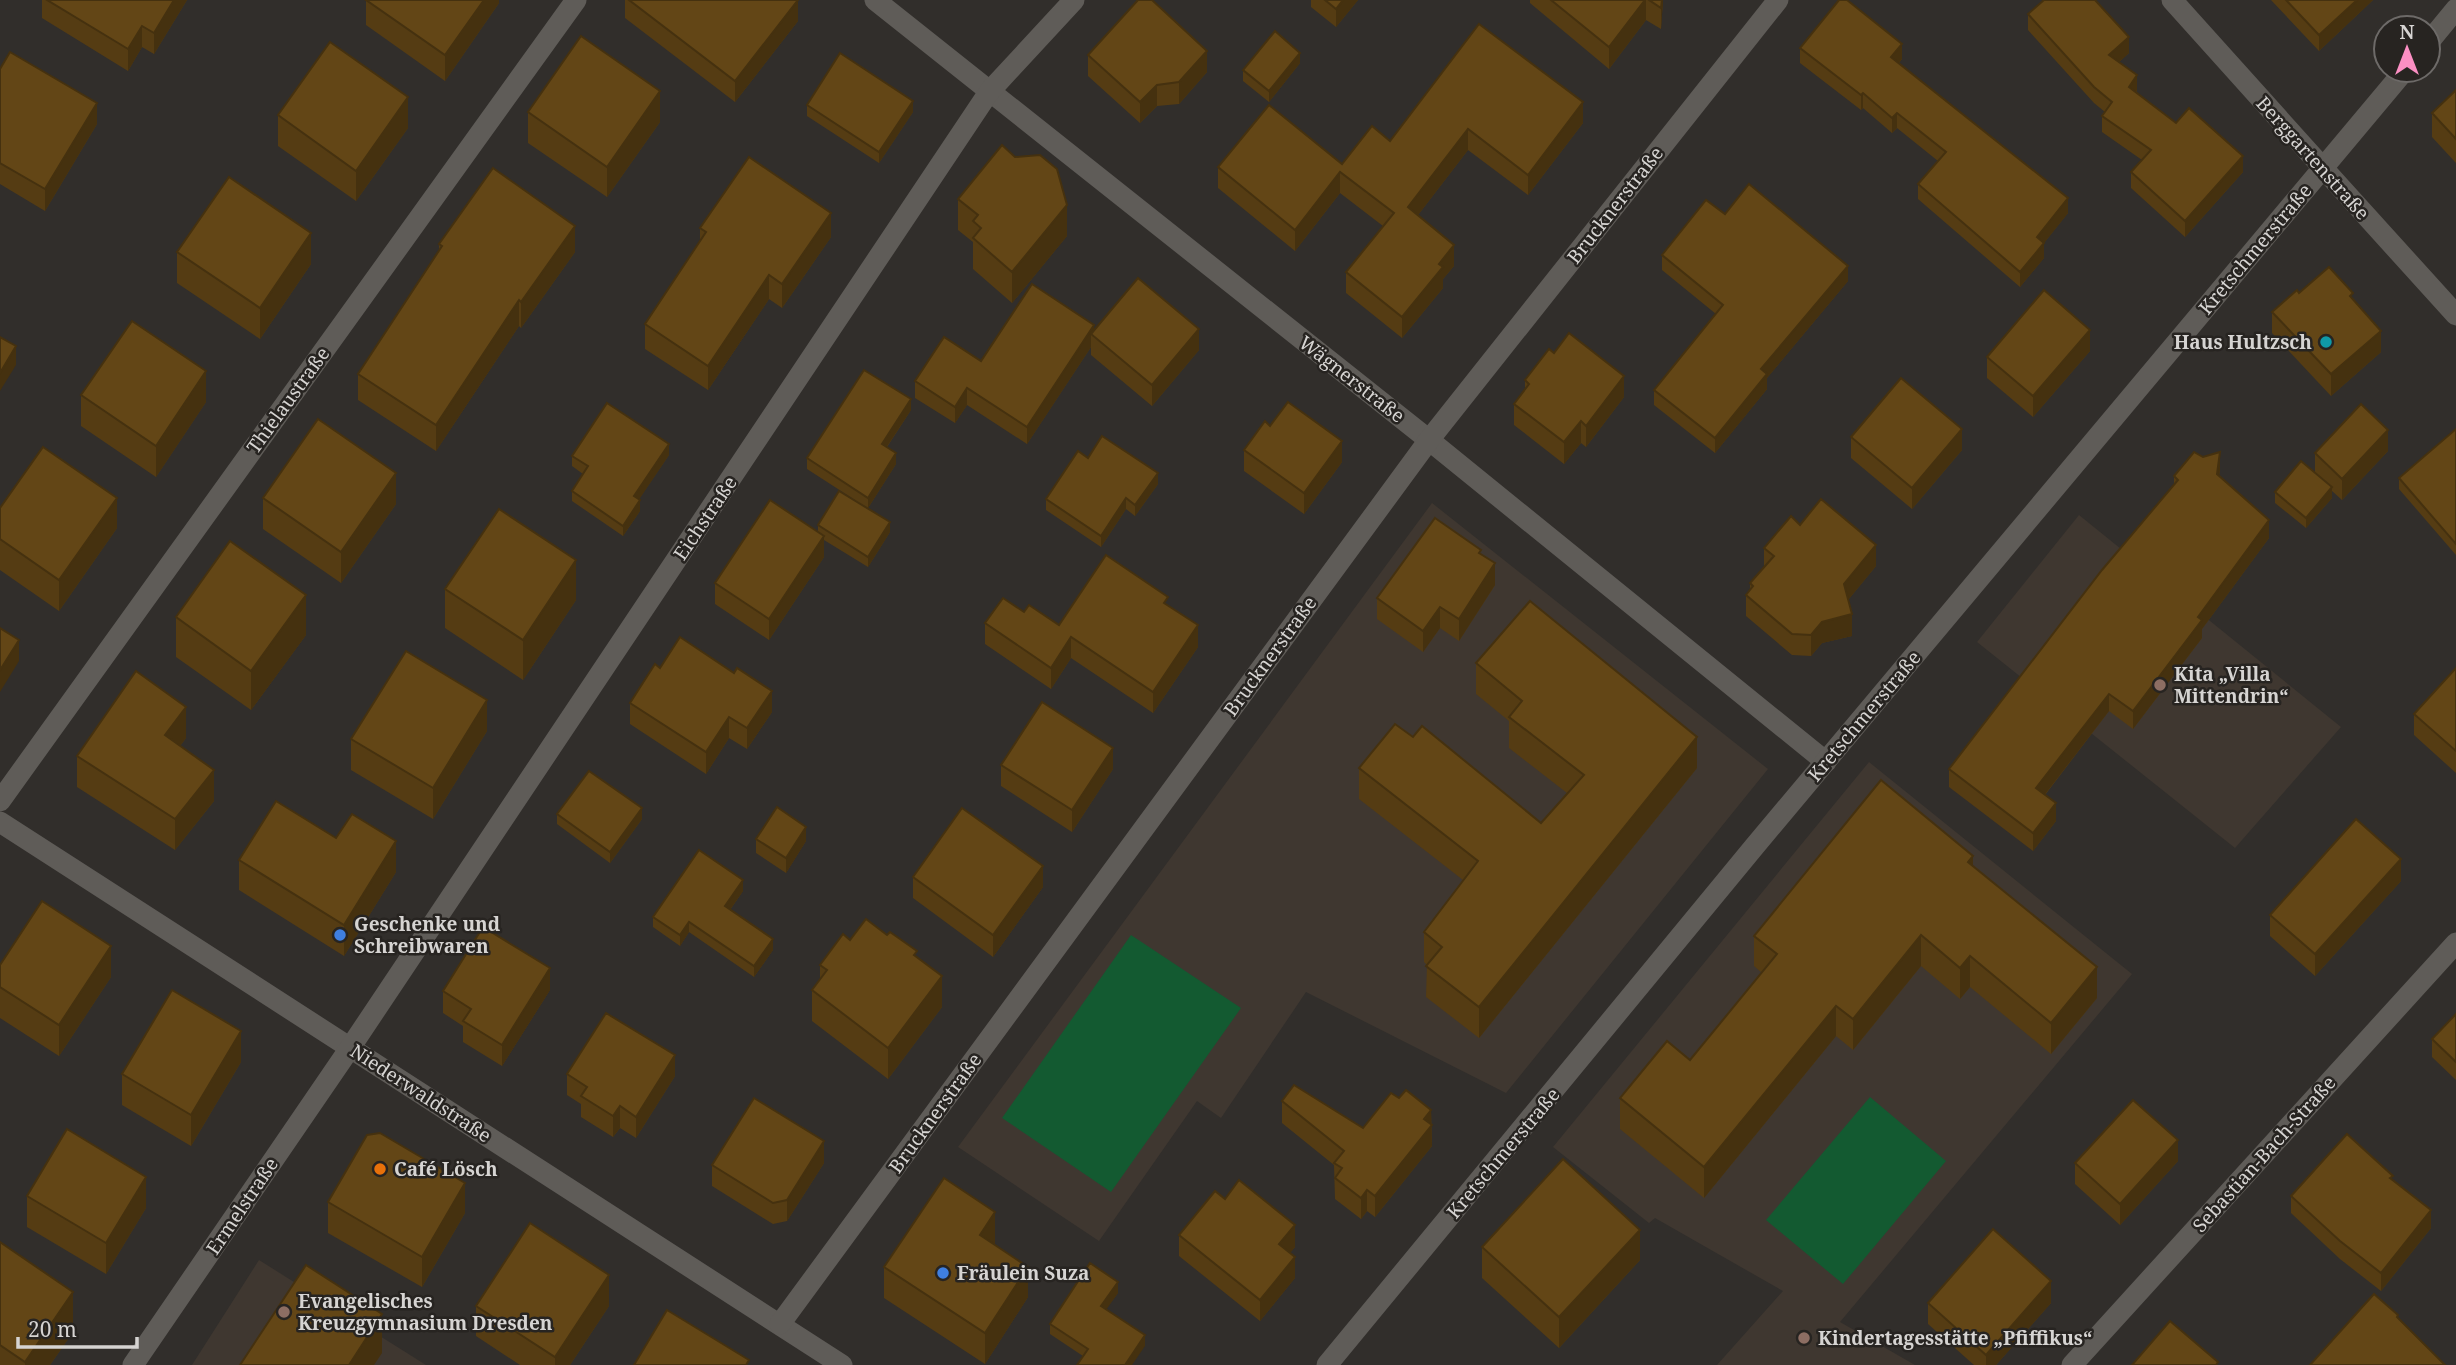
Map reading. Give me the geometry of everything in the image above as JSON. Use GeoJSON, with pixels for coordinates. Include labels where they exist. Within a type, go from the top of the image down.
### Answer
{"type":"FeatureCollection","features":[{"type":"Feature","properties":{"kind":"street","name":"Thielaustraße"},"geometry":{"type":"LineString","coordinates":[[0,801],[576,0]]}},
{"type":"Feature","properties":{"kind":"street","name":"Wägnerstraße"},"geometry":{"type":"LineString","coordinates":[[875,0],[1429,440],[1826,762]]}},
{"type":"Feature","properties":{"kind":"street","name":"Eichstraße"},"geometry":{"type":"LineString","coordinates":[[350,1048],[989,92],[1074,0]]}},
{"type":"Feature","properties":{"kind":"street","name":"Brucknerstraße"},"geometry":{"type":"LineString","coordinates":[[780,1324],[1429,440],[1779,0]]}},
{"type":"Feature","properties":{"kind":"street","name":"Berggartenstraße"},"geometry":{"type":"LineString","coordinates":[[2172,0],[2456,315]]}},
{"type":"Feature","properties":{"kind":"street"},"geometry":{"type":"LineString","coordinates":[[2442,26],[2456,9]]}},
{"type":"Feature","properties":{"kind":"street","name":"Kretschmerstraße"},"geometry":{"type":"LineString","coordinates":[[1327,1365],[1826,762],[2393,84]]}},
{"type":"Feature","properties":{"kind":"street","name":"Niederwaldstraße"},"geometry":{"type":"LineString","coordinates":[[0,822],[842,1365]]}},
{"type":"Feature","properties":{"kind":"street","name":"Sebastian-Bach-Straße"},"geometry":{"type":"LineString","coordinates":[[2072,1365],[2456,943]]}},
{"type":"Feature","properties":{"kind":"street","name":"Ermelstraße"},"geometry":{"type":"LineString","coordinates":[[133,1365],[350,1048]]}},
{"type":"Feature","properties":{"kind":"shaded area"},"geometry":{"type":"Polygon","coordinates":[[[1432,503],[1768,769],[1506,1093],[1306,992],[1221,1118],[1197,1101],[1099,1241],[958,1147],[1432,503]]]}},
{"type":"Feature","properties":{"kind":"shaded area","name":"Kita „Villa Mittendrin“"},"geometry":{"type":"Polygon","coordinates":[[[2079,515],[2341,727],[2235,848],[1977,642],[2079,515]]]}},
{"type":"Feature","properties":{"kind":"shaded area"},"geometry":{"type":"Polygon","coordinates":[[[1869,762],[2132,974],[1840,1322],[1915,1365],[1717,1365],[1783,1291],[1655,1218],[1649,1223],[1553,1147],[1869,762]]]}},
{"type":"Feature","properties":{"kind":"shaded area","name":"Evangelisches Kreuzgymnasium Dresden"},"geometry":{"type":"Polygon","coordinates":[[[259,1260],[426,1365],[192,1365],[259,1260]]]}},
{"type":"Feature","properties":{"kind":"green space"},"geometry":{"type":"Polygon","coordinates":[[[1131,935],[1241,1008],[1111,1192],[1002,1118],[1131,935]]]}},
{"type":"Feature","properties":{"kind":"green space"},"geometry":{"type":"Polygon","coordinates":[[[1870,1097],[1946,1161],[1843,1284],[1766,1220],[1870,1097]]]}},
{"type":"Feature","properties":{"kind":"building"},"geometry":{"type":"Polygon","coordinates":[[[47,0],[174,0],[154,33],[142,26],[128,49],[47,0]]]}},
{"type":"Feature","properties":{"kind":"building"},"geometry":{"type":"Polygon","coordinates":[[[366,0],[484,0],[445,55],[366,0]]]}},
{"type":"Feature","properties":{"kind":"building"},"geometry":{"type":"Polygon","coordinates":[[[629,0],[798,0],[735,81],[629,0]]]}},
{"type":"Feature","properties":{"kind":"building"},"geometry":{"type":"Polygon","coordinates":[[[1138,0],[1152,0],[1207,51],[1179,82],[1157,85],[1140,102],[1088,55],[1138,0]]]}},
{"type":"Feature","properties":{"kind":"building"},"geometry":{"type":"Polygon","coordinates":[[[1325,0],[1343,0],[1336,9],[1325,0]]]}},
{"type":"Feature","properties":{"kind":"building"},"geometry":{"type":"Polygon","coordinates":[[[1551,0],[1645,0],[1609,47],[1551,0]]]}},
{"type":"Feature","properties":{"kind":"building"},"geometry":{"type":"Polygon","coordinates":[[[1649,0],[1662,0],[1661,8],[1649,0]]]}},
{"type":"Feature","properties":{"kind":"building"},"geometry":{"type":"Polygon","coordinates":[[[1839,0],[1847,0],[1902,44],[1891,57],[2068,198],[2037,237],[2044,243],[2020,272],[1918,184],[1946,152],[1897,113],[1892,118],[1863,93],[1861,95],[1800,48],[1839,0]]]}},
{"type":"Feature","properties":{"kind":"building"},"geometry":{"type":"Polygon","coordinates":[[[2044,0],[2095,0],[2129,37],[2109,55],[2137,75],[2129,87],[2176,123],[2189,108],[2243,156],[2185,221],[2131,172],[2151,150],[2102,116],[2112,102],[2094,87],[2028,14],[2044,0]]]}},
{"type":"Feature","properties":{"kind":"building"},"geometry":{"type":"Polygon","coordinates":[[[2286,0],[2357,0],[2319,35],[2286,0]]]}},
{"type":"Feature","properties":{"kind":"building"},"geometry":{"type":"Polygon","coordinates":[[[1479,24],[1583,102],[1528,175],[1468,129],[1408,207],[1454,245],[1439,264],[1443,267],[1402,317],[1346,272],[1394,213],[1340,172],[1295,230],[1218,167],[1269,105],[1342,164],[1372,126],[1390,141],[1479,24]]]}},
{"type":"Feature","properties":{"kind":"building"},"geometry":{"type":"Polygon","coordinates":[[[1275,31],[1300,53],[1269,91],[1243,70],[1275,31]]]}},
{"type":"Feature","properties":{"kind":"building"},"geometry":{"type":"Polygon","coordinates":[[[581,36],[660,91],[607,167],[528,112],[581,36]]]}},
{"type":"Feature","properties":{"kind":"building"},"geometry":{"type":"Polygon","coordinates":[[[330,42],[408,97],[356,171],[278,115],[330,42]]]}},
{"type":"Feature","properties":{"kind":"building"},"geometry":{"type":"Polygon","coordinates":[[[10,52],[97,103],[45,189],[0,163],[0,69],[10,52]]]}},
{"type":"Feature","properties":{"kind":"building"},"geometry":{"type":"Polygon","coordinates":[[[840,53],[913,101],[879,152],[807,105],[840,53]]]}},
{"type":"Feature","properties":{"kind":"building"},"geometry":{"type":"Polygon","coordinates":[[[2456,90],[2456,139],[2432,113],[2456,90]]]}},
{"type":"Feature","properties":{"kind":"building"},"geometry":{"type":"Polygon","coordinates":[[[1002,145],[1015,157],[1040,155],[1057,169],[1067,205],[1012,272],[973,238],[981,228],[973,221],[978,215],[958,199],[1002,145]]]}},
{"type":"Feature","properties":{"kind":"building"},"geometry":{"type":"Polygon","coordinates":[[[749,157],[831,213],[782,284],[769,275],[708,366],[645,324],[706,232],[700,228],[749,157]]]}},
{"type":"Feature","properties":{"kind":"building"},"geometry":{"type":"Polygon","coordinates":[[[493,168],[575,226],[521,302],[519,300],[436,425],[358,374],[442,246],[439,244],[493,168]]]}},
{"type":"Feature","properties":{"kind":"building"},"geometry":{"type":"Polygon","coordinates":[[[229,177],[311,233],[260,308],[177,252],[229,177]]]}},
{"type":"Feature","properties":{"kind":"building"},"geometry":{"type":"Polygon","coordinates":[[[1749,184],[1848,266],[1761,369],[1767,374],[1715,438],[1654,390],[1723,305],[1662,255],[1706,200],[1725,214],[1749,184]]]}},
{"type":"Feature","properties":{"kind":"building","name":"Haus Hultzsch"},"geometry":{"type":"Polygon","coordinates":[[[2329,267],[2353,293],[2350,296],[2381,331],[2331,374],[2272,312],[2329,267]]]}},
{"type":"Feature","properties":{"kind":"building"},"geometry":{"type":"Polygon","coordinates":[[[1138,278],[1199,329],[1152,385],[1091,334],[1138,278]]]}},
{"type":"Feature","properties":{"kind":"building"},"geometry":{"type":"Polygon","coordinates":[[[1032,284],[1094,325],[1027,427],[967,388],[955,407],[915,381],[944,337],[981,361],[1032,284]]]}},
{"type":"Feature","properties":{"kind":"building"},"geometry":{"type":"Polygon","coordinates":[[[2044,290],[2090,330],[2033,396],[1987,357],[2044,290]]]}},
{"type":"Feature","properties":{"kind":"building"},"geometry":{"type":"Polygon","coordinates":[[[132,321],[206,371],[156,446],[81,395],[132,321]]]}},
{"type":"Feature","properties":{"kind":"building"},"geometry":{"type":"Polygon","coordinates":[[[1569,333],[1624,376],[1586,426],[1581,421],[1564,442],[1514,404],[1529,384],[1525,380],[1549,349],[1554,353],[1569,333]]]}},
{"type":"Feature","properties":{"kind":"building"},"geometry":{"type":"Polygon","coordinates":[[[0,337],[16,346],[0,373],[0,337]]]}},
{"type":"Feature","properties":{"kind":"building"},"geometry":{"type":"Polygon","coordinates":[[[864,370],[911,399],[882,444],[896,453],[868,498],[807,458],[864,370]]]}},
{"type":"Feature","properties":{"kind":"building"},"geometry":{"type":"Polygon","coordinates":[[[1901,378],[1962,429],[1912,488],[1851,437],[1901,378]]]}},
{"type":"Feature","properties":{"kind":"building"},"geometry":{"type":"Polygon","coordinates":[[[1288,402],[1342,441],[1304,493],[1244,450],[1265,421],[1270,426],[1288,402]]]}},
{"type":"Feature","properties":{"kind":"building"},"geometry":{"type":"Polygon","coordinates":[[[607,403],[669,444],[634,496],[640,500],[623,526],[572,491],[588,466],[572,456],[607,403]]]}},
{"type":"Feature","properties":{"kind":"building"},"geometry":{"type":"Polygon","coordinates":[[[2361,404],[2388,430],[2342,479],[2315,453],[2361,404]]]}},
{"type":"Feature","properties":{"kind":"building"},"geometry":{"type":"Polygon","coordinates":[[[318,419],[396,473],[341,552],[263,498],[318,419]]]}},
{"type":"Feature","properties":{"kind":"building"},"geometry":{"type":"Polygon","coordinates":[[[2456,429],[2456,544],[2399,478],[2456,429]]]}},
{"type":"Feature","properties":{"kind":"building"},"geometry":{"type":"Polygon","coordinates":[[[1102,436],[1158,473],[1135,505],[1126,498],[1101,536],[1046,499],[1078,451],[1088,458],[1102,436]]]}},
{"type":"Feature","properties":{"kind":"building"},"geometry":{"type":"Polygon","coordinates":[[[43,447],[117,498],[59,580],[0,539],[0,508],[43,447]]]}},
{"type":"Feature","properties":{"kind":"building"},"geometry":{"type":"Polygon","coordinates":[[[2194,452],[2203,457],[2220,452],[2217,474],[2269,520],[2198,617],[2202,620],[2133,711],[2109,694],[2036,788],[2056,803],[2033,833],[1949,769],[2102,570],[2178,480],[2174,476],[2194,452]]]}},
{"type":"Feature","properties":{"kind":"building"},"geometry":{"type":"Polygon","coordinates":[[[2301,461],[2332,487],[2306,518],[2275,492],[2301,461]]]}},
{"type":"Feature","properties":{"kind":"building"},"geometry":{"type":"Polygon","coordinates":[[[839,491],[890,522],[868,557],[818,525],[839,491]]]}},
{"type":"Feature","properties":{"kind":"building"},"geometry":{"type":"Polygon","coordinates":[[[1821,499],[1876,545],[1844,584],[1852,614],[1822,622],[1811,635],[1792,634],[1746,595],[1753,586],[1750,583],[1774,556],[1764,548],[1791,516],[1800,525],[1821,499]]]}},
{"type":"Feature","properties":{"kind":"building"},"geometry":{"type":"Polygon","coordinates":[[[770,500],[824,536],[769,619],[715,583],[770,500]]]}},
{"type":"Feature","properties":{"kind":"building"},"geometry":{"type":"Polygon","coordinates":[[[499,509],[576,560],[523,640],[445,589],[499,509]]]}},
{"type":"Feature","properties":{"kind":"building"},"geometry":{"type":"Polygon","coordinates":[[[1435,518],[1495,563],[1459,619],[1440,607],[1423,631],[1377,598],[1435,518]]]}},
{"type":"Feature","properties":{"kind":"building"},"geometry":{"type":"Polygon","coordinates":[[[230,541],[306,595],[251,671],[176,617],[230,541]]]}},
{"type":"Feature","properties":{"kind":"building"},"geometry":{"type":"Polygon","coordinates":[[[1106,555],[1168,597],[1164,603],[1198,625],[1153,692],[1071,637],[1051,668],[985,623],[1003,598],[1024,612],[1029,605],[1059,625],[1106,555]]]}},
{"type":"Feature","properties":{"kind":"building"},"geometry":{"type":"Polygon","coordinates":[[[1530,601],[1697,737],[1479,1007],[1426,966],[1442,947],[1424,932],[1478,861],[1359,768],[1395,724],[1413,737],[1422,726],[1541,823],[1584,775],[1509,717],[1522,701],[1476,663],[1530,601]]]}},
{"type":"Feature","properties":{"kind":"building"},"geometry":{"type":"Polygon","coordinates":[[[0,628],[19,640],[0,670],[0,628]]]}},
{"type":"Feature","properties":{"kind":"building"},"geometry":{"type":"Polygon","coordinates":[[[680,637],[734,673],[737,668],[772,691],[747,728],[729,717],[706,752],[630,703],[655,664],[660,668],[680,637]]]}},
{"type":"Feature","properties":{"kind":"building"},"geometry":{"type":"Polygon","coordinates":[[[406,651],[487,700],[433,788],[351,739],[406,651]]]}},
{"type":"Feature","properties":{"kind":"building"},"geometry":{"type":"Polygon","coordinates":[[[2456,668],[2456,751],[2414,714],[2456,668]]]}},
{"type":"Feature","properties":{"kind":"building"},"geometry":{"type":"Polygon","coordinates":[[[136,671],[186,707],[165,735],[214,770],[175,819],[77,756],[136,671]]]}},
{"type":"Feature","properties":{"kind":"building"},"geometry":{"type":"Polygon","coordinates":[[[1042,702],[1113,748],[1072,810],[1001,765],[1042,702]]]}},
{"type":"Feature","properties":{"kind":"building"},"geometry":{"type":"Polygon","coordinates":[[[589,771],[642,808],[610,852],[557,814],[589,771]]]}},
{"type":"Feature","properties":{"kind":"building"},"geometry":{"type":"Polygon","coordinates":[[[1881,780],[1973,856],[1968,862],[2097,967],[2051,1023],[1970,956],[1960,968],[1921,935],[1853,1019],[1836,1006],[1704,1167],[1620,1098],[1667,1041],[1690,1060],[1777,954],[1754,936],[1881,780]]]}},
{"type":"Feature","properties":{"kind":"building"},"geometry":{"type":"Polygon","coordinates":[[[276,801],[336,838],[352,814],[396,841],[344,925],[239,860],[276,801]]]}},
{"type":"Feature","properties":{"kind":"building"},"geometry":{"type":"Polygon","coordinates":[[[777,807],[806,827],[786,858],[756,839],[777,807]]]}},
{"type":"Feature","properties":{"kind":"building"},"geometry":{"type":"Polygon","coordinates":[[[962,808],[1043,866],[993,935],[913,877],[962,808]]]}},
{"type":"Feature","properties":{"kind":"building"},"geometry":{"type":"Polygon","coordinates":[[[2356,819],[2401,859],[2315,954],[2270,915],[2356,819]]]}},
{"type":"Feature","properties":{"kind":"building"},"geometry":{"type":"Polygon","coordinates":[[[699,850],[743,880],[725,906],[773,939],[754,966],[689,922],[680,935],[653,917],[699,850]]]}},
{"type":"Feature","properties":{"kind":"building"},"geometry":{"type":"Polygon","coordinates":[[[42,901],[111,946],[59,1025],[0,987],[0,965],[42,901]]]}},
{"type":"Feature","properties":{"kind":"building"},"geometry":{"type":"Polygon","coordinates":[[[866,919],[887,935],[890,932],[917,951],[914,955],[942,976],[888,1048],[812,990],[827,970],[820,965],[843,934],[850,940],[866,919]]]}},
{"type":"Feature","properties":{"kind":"building"},"geometry":{"type":"Polygon","coordinates":[[[483,927],[550,968],[502,1045],[463,1021],[471,1009],[443,991],[483,927]]]}},
{"type":"Feature","properties":{"kind":"building"},"geometry":{"type":"Polygon","coordinates":[[[172,990],[241,1031],[191,1115],[122,1074],[172,990]]]}},
{"type":"Feature","properties":{"kind":"building"},"geometry":{"type":"Polygon","coordinates":[[[606,1013],[675,1055],[636,1117],[620,1106],[613,1116],[581,1096],[587,1087],[567,1074],[606,1013]]]}},
{"type":"Feature","properties":{"kind":"building"},"geometry":{"type":"Polygon","coordinates":[[[2456,1014],[2456,1062],[2432,1039],[2456,1014]]]}},
{"type":"Feature","properties":{"kind":"building"},"geometry":{"type":"Polygon","coordinates":[[[1294,1085],[1363,1128],[1391,1093],[1399,1098],[1406,1090],[1431,1110],[1424,1119],[1432,1125],[1375,1196],[1367,1190],[1361,1198],[1335,1178],[1342,1168],[1334,1163],[1344,1151],[1282,1101],[1294,1085]]]}},
{"type":"Feature","properties":{"kind":"building"},"geometry":{"type":"Polygon","coordinates":[[[754,1098],[824,1141],[787,1200],[773,1203],[712,1165],[754,1098]]]}},
{"type":"Feature","properties":{"kind":"building"},"geometry":{"type":"Polygon","coordinates":[[[2133,1100],[2178,1140],[2120,1204],[2075,1163],[2133,1100]]]}},
{"type":"Feature","properties":{"kind":"building"},"geometry":{"type":"Polygon","coordinates":[[[67,1129],[146,1177],[106,1243],[27,1196],[67,1129]]]}},
{"type":"Feature","properties":{"kind":"building"},"geometry":{"type":"Polygon","coordinates":[[[380,1133],[465,1183],[422,1257],[328,1202],[367,1135],[380,1133]]]}},
{"type":"Feature","properties":{"kind":"building"},"geometry":{"type":"Polygon","coordinates":[[[2347,1134],[2393,1176],[2390,1178],[2431,1210],[2381,1273],[2340,1241],[2291,1196],[2347,1134]]]}},
{"type":"Feature","properties":{"kind":"building"},"geometry":{"type":"Polygon","coordinates":[[[1563,1159],[1640,1230],[1559,1317],[1482,1247],[1563,1159]]]}},
{"type":"Feature","properties":{"kind":"building"},"geometry":{"type":"Polygon","coordinates":[[[944,1178],[995,1212],[980,1235],[1028,1267],[985,1333],[884,1267],[944,1178]]]}},
{"type":"Feature","properties":{"kind":"building"},"geometry":{"type":"Polygon","coordinates":[[[1239,1180],[1295,1225],[1279,1244],[1295,1257],[1260,1300],[1179,1235],[1215,1191],[1225,1199],[1239,1180]]]}},
{"type":"Feature","properties":{"kind":"building"},"geometry":{"type":"Polygon","coordinates":[[[530,1223],[609,1275],[555,1357],[476,1306],[530,1223]]]}},
{"type":"Feature","properties":{"kind":"building"},"geometry":{"type":"Polygon","coordinates":[[[1993,1229],[2051,1281],[1986,1355],[1928,1303],[1993,1229]]]}},
{"type":"Feature","properties":{"kind":"building"},"geometry":{"type":"Polygon","coordinates":[[[0,1242],[73,1292],[25,1362],[0,1345],[0,1242]]]}},
{"type":"Feature","properties":{"kind":"building"},"geometry":{"type":"Polygon","coordinates":[[[1090,1263],[1118,1282],[1101,1306],[1145,1335],[1125,1365],[1077,1365],[1088,1349],[1050,1324],[1090,1263]]]}},
{"type":"Feature","properties":{"kind":"building"},"geometry":{"type":"Polygon","coordinates":[[[306,1265],[382,1314],[349,1365],[240,1365],[306,1265]]]}},
{"type":"Feature","properties":{"kind":"building"},"geometry":{"type":"Polygon","coordinates":[[[2374,1294],[2398,1315],[2445,1365],[2310,1365],[2374,1294]]]}},
{"type":"Feature","properties":{"kind":"building"},"geometry":{"type":"Polygon","coordinates":[[[667,1310],[749,1360],[746,1365],[634,1365],[667,1310]]]}},
{"type":"Feature","properties":{"kind":"building"},"geometry":{"type":"Polygon","coordinates":[[[2170,1321],[2218,1362],[2216,1365],[2132,1365],[2170,1321]]]}},
{"type":"Feature","properties":{"kind":"place","name":"Haus Hultzsch"},"geometry":{"type":"Point","coordinates":[2326,342]}},
{"type":"Feature","properties":{"kind":"place","name":"Kita „Villa Mittendrin“"},"geometry":{"type":"Point","coordinates":[2160,685]}},
{"type":"Feature","properties":{"kind":"place","name":"Geschenke und Schreibwaren"},"geometry":{"type":"Point","coordinates":[340,935]}},
{"type":"Feature","properties":{"kind":"place","name":"Café Lösch"},"geometry":{"type":"Point","coordinates":[380,1169]}},
{"type":"Feature","properties":{"kind":"place","name":"Fräulein Suza"},"geometry":{"type":"Point","coordinates":[943,1273]}},
{"type":"Feature","properties":{"kind":"place","name":"Evangelisches Kreuzgymnasium Dresden"},"geometry":{"type":"Point","coordinates":[284,1312]}},
{"type":"Feature","properties":{"kind":"place","name":"Kindertagesstätte „Pfiffikus“"},"geometry":{"type":"Point","coordinates":[1804,1338]}}]}
